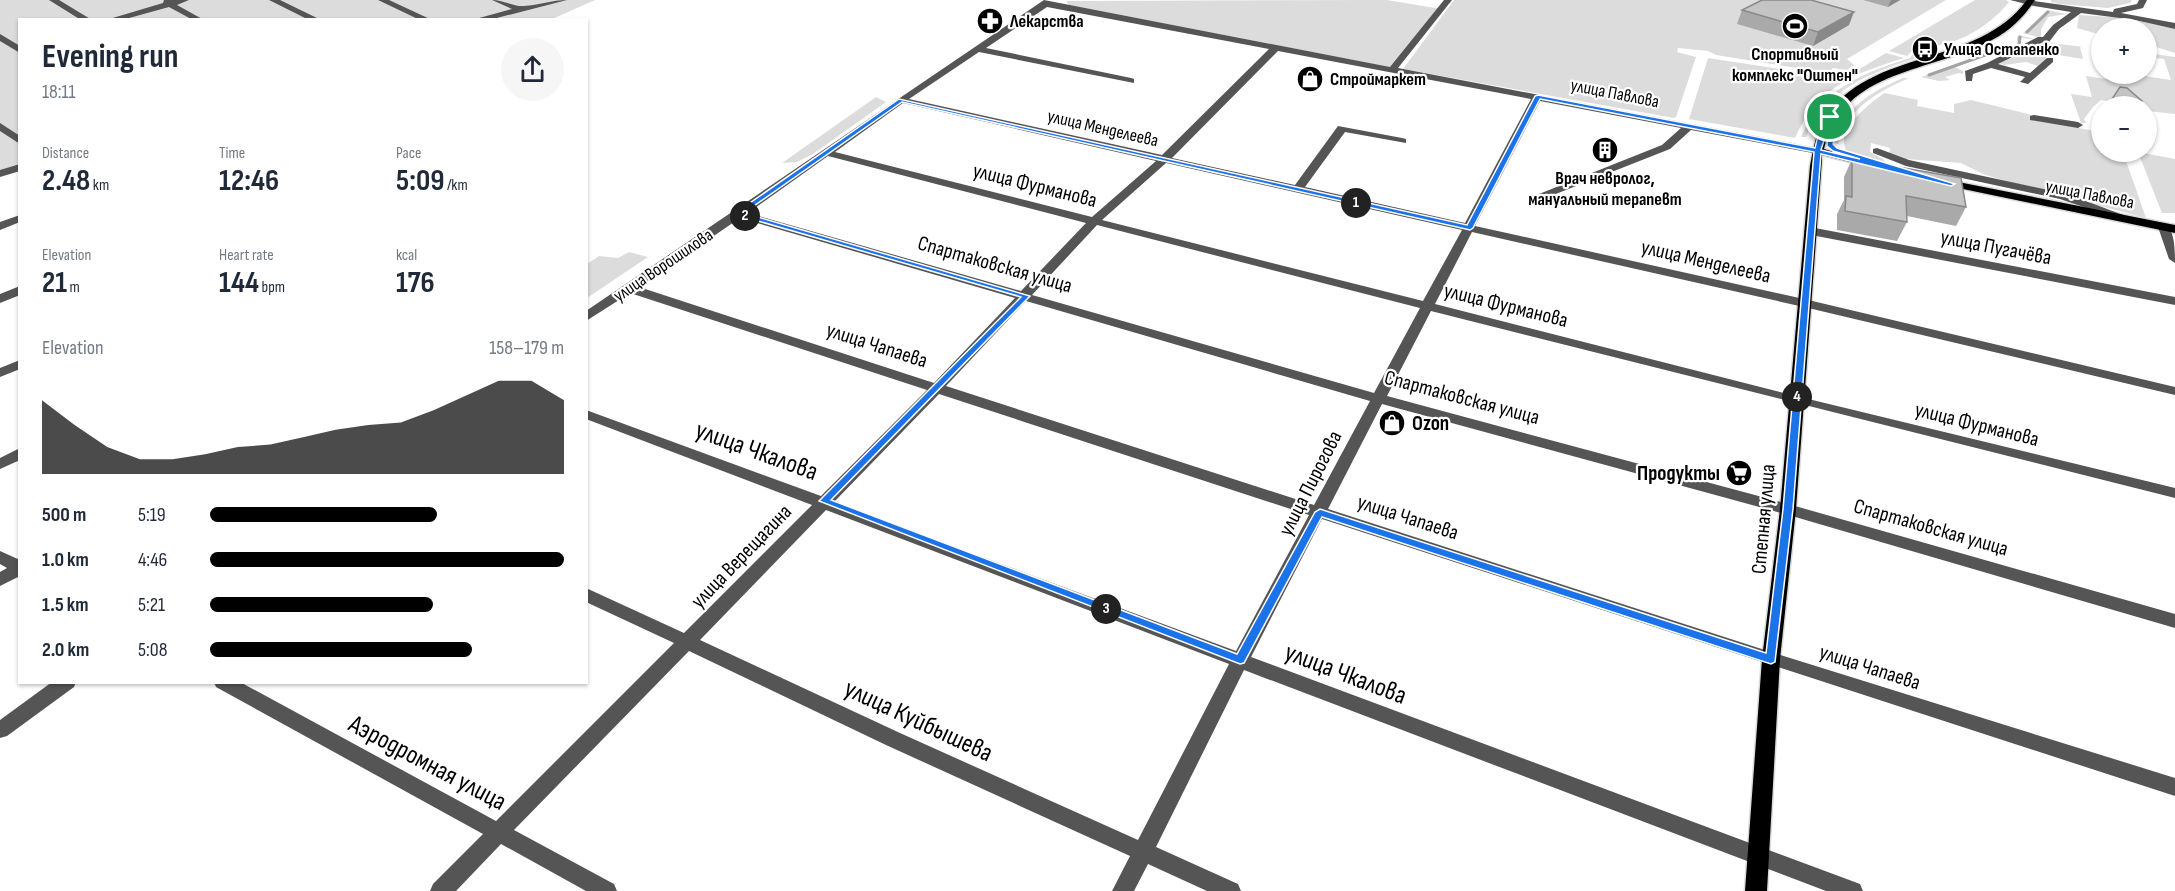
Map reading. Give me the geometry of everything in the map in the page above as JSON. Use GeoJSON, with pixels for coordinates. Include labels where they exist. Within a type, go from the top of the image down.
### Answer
{"type":"FeatureCollection","features":[{"type":"Feature","properties":{"kind":"main road"},"geometry":{"type":"LineString","coordinates":[[1951,184],[1835,150],[1830,145],[1832,135],[1830,117],[1847,99],[1868,85],[1962,50],[2000,31],[2010,25],[2030,2]]}},
{"type":"Feature","properties":{"kind":"main road","name":"Степная улица"},"geometry":{"type":"LineString","coordinates":[[1756,891],[1771,659],[1788,509],[1810,231],[1818,151],[1823,131],[1830,117]]}},
{"type":"Feature","properties":{"kind":"main road","name":"улица Павлова"},"geometry":{"type":"LineString","coordinates":[[1818,151],[1951,184],[2170,228]]}},
{"type":"Feature","properties":{"kind":"street"},"geometry":{"type":"LineString","coordinates":[[53,0],[84,18]]}},
{"type":"Feature","properties":{"kind":"street"},"geometry":{"type":"LineString","coordinates":[[116,18],[165,2],[185,0]]}},
{"type":"Feature","properties":{"kind":"street"},"geometry":{"type":"LineString","coordinates":[[273,0],[312,18]]}},
{"type":"Feature","properties":{"kind":"street"},"geometry":{"type":"LineString","coordinates":[[382,0],[423,18]]}},
{"type":"Feature","properties":{"kind":"street"},"geometry":{"type":"LineString","coordinates":[[496,0],[519,9]]}},
{"type":"Feature","properties":{"kind":"street"},"geometry":{"type":"LineString","coordinates":[[484,18],[562,0]]}},
{"type":"Feature","properties":{"kind":"street"},"geometry":{"type":"LineString","coordinates":[[1393,69],[1448,0]]}},
{"type":"Feature","properties":{"kind":"street"},"geometry":{"type":"LineString","coordinates":[[2014,0],[2175,26]]}},
{"type":"Feature","properties":{"kind":"street"},"geometry":{"type":"LineString","coordinates":[[2102,13],[2135,8],[2143,4],[2144,0]]}},
{"type":"Feature","properties":{"kind":"street"},"geometry":{"type":"LineString","coordinates":[[165,2],[197,18]]}},
{"type":"Feature","properties":{"kind":"street","name":"улица Павлова"},"geometry":{"type":"LineString","coordinates":[[1047,2],[1818,151]]}},
{"type":"Feature","properties":{"kind":"street","name":"улица Ворошилова"},"geometry":{"type":"LineString","coordinates":[[588,316],[1047,2]]}},
{"type":"Feature","properties":{"kind":"street"},"geometry":{"type":"LineString","coordinates":[[1969,80],[1968,73],[2044,39],[2062,21],[2078,11]]}},
{"type":"Feature","properties":{"kind":"street"},"geometry":{"type":"LineString","coordinates":[[0,37],[17,46]]}},
{"type":"Feature","properties":{"kind":"street"},"geometry":{"type":"LineString","coordinates":[[0,49],[17,46]]}},
{"type":"Feature","properties":{"kind":"street","name":"улица Верещагина"},"geometry":{"type":"LineString","coordinates":[[441,891],[937,388],[1026,296],[1095,220],[1163,160],[1276,48]]}},
{"type":"Feature","properties":{"kind":"street"},"geometry":{"type":"LineString","coordinates":[[977,49],[1131,81]]}},
{"type":"Feature","properties":{"kind":"street"},"geometry":{"type":"LineString","coordinates":[[2023,83],[2050,60]]}},
{"type":"Feature","properties":{"kind":"street"},"geometry":{"type":"LineString","coordinates":[[1990,65],[2032,76]]}},
{"type":"Feature","properties":{"kind":"street","name":"улица Пирогова"},"geometry":{"type":"LineString","coordinates":[[1123,891],[1240,660],[1538,96]]}},
{"type":"Feature","properties":{"kind":"street","name":"улица Менделеева"},"geometry":{"type":"LineString","coordinates":[[901,100],[1804,303],[2175,391]]}},
{"type":"Feature","properties":{"kind":"street"},"geometry":{"type":"LineString","coordinates":[[2034,118],[2078,125]]}},
{"type":"Feature","properties":{"kind":"street"},"geometry":{"type":"LineString","coordinates":[[1538,198],[1666,147],[1686,130],[1687,125]]}},
{"type":"Feature","properties":{"kind":"street"},"geometry":{"type":"LineString","coordinates":[[0,126],[18,140]]}},
{"type":"Feature","properties":{"kind":"street"},"geometry":{"type":"LineString","coordinates":[[1297,190],[1341,128],[1402,141]]}},
{"type":"Feature","properties":{"kind":"street"},"geometry":{"type":"LineString","coordinates":[[1877,151],[1906,163],[2063,196],[2130,220]]}},
{"type":"Feature","properties":{"kind":"street","name":"улица Фурманова"},"geometry":{"type":"LineString","coordinates":[[827,153],[1796,400],[2175,494]]}},
{"type":"Feature","properties":{"kind":"street"},"geometry":{"type":"LineString","coordinates":[[0,174],[18,168]]}},
{"type":"Feature","properties":{"kind":"street","name":"Спартаковская улица"},"geometry":{"type":"LineString","coordinates":[[738,214],[1377,398],[1788,509],[2175,621]]}},
{"type":"Feature","properties":{"kind":"street"},"geometry":{"type":"LineString","coordinates":[[0,226],[18,219]]}},
{"type":"Feature","properties":{"kind":"street"},"geometry":{"type":"LineString","coordinates":[[2170,228],[2175,259]]}},
{"type":"Feature","properties":{"kind":"street","name":"улица Пугачёва"},"geometry":{"type":"LineString","coordinates":[[1810,231],[2175,301]]}},
{"type":"Feature","properties":{"kind":"street","name":"улица Чапаева"},"geometry":{"type":"LineString","coordinates":[[628,288],[1771,659],[2175,787]]}},
{"type":"Feature","properties":{"kind":"street"},"geometry":{"type":"LineString","coordinates":[[0,298],[18,291]]}},
{"type":"Feature","properties":{"kind":"street"},"geometry":{"type":"LineString","coordinates":[[0,373],[18,365]]}},
{"type":"Feature","properties":{"kind":"street","name":"улица Чкалова"},"geometry":{"type":"LineString","coordinates":[[588,415],[824,501],[1852,891]]}},
{"type":"Feature","properties":{"kind":"street"},"geometry":{"type":"LineString","coordinates":[[0,464],[18,454]]}},
{"type":"Feature","properties":{"kind":"street"},"geometry":{"type":"LineString","coordinates":[[0,557],[18,567]]}},
{"type":"Feature","properties":{"kind":"street"},"geometry":{"type":"LineString","coordinates":[[0,580],[18,569]]}},
{"type":"Feature","properties":{"kind":"street","name":"улица Куйбышева"},"geometry":{"type":"LineString","coordinates":[[588,595],[893,739],[1230,891]]}},
{"type":"Feature","properties":{"kind":"street"},"geometry":{"type":"LineString","coordinates":[[0,730],[64,684]]}},
{"type":"Feature","properties":{"kind":"street","name":"Аэродромная улица"},"geometry":{"type":"LineString","coordinates":[[227,684],[500,831],[606,891]]}},
{"type":"Feature","properties":{"kind":"shaded area"},"geometry":{"type":"Polygon","coordinates":[[[0,0],[595,0],[554,18],[18,18],[18,167],[0,174],[0,0]]]}},
{"type":"Feature","properties":{"kind":"shaded area"},"geometry":{"type":"Polygon","coordinates":[[[1387,0],[1441,9],[1394,68],[1069,5],[1066,1],[1387,0]]]}},
{"type":"Feature","properties":{"kind":"shaded area"},"geometry":{"type":"Polygon","coordinates":[[[1454,0],[1946,0],[1847,59],[1854,65],[1847,70],[1833,68],[1828,73],[1716,55],[1708,51],[1678,48],[1677,52],[1696,57],[1674,118],[1403,69],[1454,0]]]}},
{"type":"Feature","properties":{"kind":"shaded area"},"geometry":{"type":"Polygon","coordinates":[[[1975,0],[2006,0],[2009,2],[1989,22],[1963,38],[1945,44],[1915,49],[1907,56],[1889,51],[1975,0]]]}},
{"type":"Feature","properties":{"kind":"shaded area"},"geometry":{"type":"Polygon","coordinates":[[[2051,0],[2132,0],[2130,3],[2108,8],[2059,4],[2051,0]]]}},
{"type":"Feature","properties":{"kind":"shaded area"},"geometry":{"type":"Polygon","coordinates":[[[2047,10],[2067,14],[2048,17],[2041,29],[2041,38],[2023,33],[2047,10]]]}},
{"type":"Feature","properties":{"kind":"shaded area"},"geometry":{"type":"Polygon","coordinates":[[[2079,15],[2126,18],[2091,18],[2091,32],[2077,28],[2079,15]]]}},
{"type":"Feature","properties":{"kind":"shaded area"},"geometry":{"type":"Polygon","coordinates":[[[2157,25],[2175,29],[2175,53],[2157,47],[2157,25]]]}},
{"type":"Feature","properties":{"kind":"shaded area"},"geometry":{"type":"Polygon","coordinates":[[[2019,35],[2038,40],[2021,38],[2021,46],[2008,53],[1989,55],[1955,67],[1963,71],[1963,74],[1945,77],[1950,80],[1939,81],[1921,77],[1985,54],[2005,52],[2017,45],[2019,35]]]}},
{"type":"Feature","properties":{"kind":"shaded area"},"geometry":{"type":"Polygon","coordinates":[[[2041,41],[2044,42],[2047,58],[2038,66],[2026,62],[2004,65],[1999,63],[2020,55],[2041,41]]]}},
{"type":"Feature","properties":{"kind":"shaded area"},"geometry":{"type":"Polygon","coordinates":[[[2051,43],[2084,47],[2080,47],[2083,59],[2052,54],[2051,43]]]}},
{"type":"Feature","properties":{"kind":"shaded area"},"geometry":{"type":"Polygon","coordinates":[[[1915,51],[1923,54],[1862,79],[1839,94],[1820,112],[1806,137],[1801,137],[1809,121],[1820,107],[1845,85],[1876,70],[1910,58],[1915,51]]]}},
{"type":"Feature","properties":{"kind":"shaded area"},"geometry":{"type":"Polygon","coordinates":[[[1886,53],[1904,58],[1853,77],[1826,94],[1804,121],[1795,138],[1689,119],[1708,58],[1838,78],[1848,76],[1886,53]]]}},
{"type":"Feature","properties":{"kind":"shaded area"},"geometry":{"type":"Polygon","coordinates":[[[2157,54],[2175,57],[2175,114],[2157,112],[2157,96],[2092,96],[2086,76],[2091,77],[2091,84],[2157,84],[2157,78],[2171,80],[2164,59],[2157,58],[2157,54]]]}},
{"type":"Feature","properties":{"kind":"shaded area"},"geometry":{"type":"Polygon","coordinates":[[[1903,78],[1909,78],[1886,89],[1856,111],[1843,131],[1838,144],[1834,143],[1838,131],[1851,111],[1870,95],[1903,78]]]}},
{"type":"Feature","properties":{"kind":"shaded area"},"geometry":{"type":"Polygon","coordinates":[[[1885,93],[1918,100],[1917,106],[1954,113],[1954,104],[1971,100],[2032,115],[2077,122],[2079,128],[2091,130],[2091,162],[2126,162],[2146,218],[2002,180],[1961,163],[1889,156],[1890,148],[1871,143],[1870,152],[1885,162],[1846,153],[1844,137],[1847,130],[1873,102],[1885,93]]]}},
{"type":"Feature","properties":{"kind":"shaded area"},"geometry":{"type":"Polygon","coordinates":[[[2071,94],[2091,97],[2091,110],[2084,119],[2086,123],[2081,123],[2071,94]]]}},
{"type":"Feature","properties":{"kind":"shaded area"},"geometry":{"type":"Polygon","coordinates":[[[876,97],[886,102],[813,154],[797,162],[782,163],[876,97]]]}},
{"type":"Feature","properties":{"kind":"shaded area"},"geometry":{"type":"Polygon","coordinates":[[[2157,156],[2175,159],[2175,213],[2162,213],[2142,162],[2157,162],[2157,156]]]}},
{"type":"Feature","properties":{"kind":"shaded area"},"geometry":{"type":"Polygon","coordinates":[[[629,252],[648,257],[588,297],[588,263],[599,256],[618,258],[629,252]]]}},
{"type":"Feature","properties":{"kind":"building"},"geometry":{"type":"Polygon","coordinates":[[[1762,0],[1811,0],[1854,12],[1818,32],[1742,10],[1762,0]]]}},
{"type":"Feature","properties":{"kind":"building"},"geometry":{"type":"Polygon","coordinates":[[[2120,87],[2127,88],[2136,96],[2114,96],[2120,87]]]}},
{"type":"Feature","properties":{"kind":"building"},"geometry":{"type":"Polygon","coordinates":[[[1852,159],[1961,178],[1966,207],[1906,196],[1907,222],[1845,211],[1846,196],[1852,197],[1852,159]]]}},
{"type":"Feature","properties":{"kind":"waterway"},"geometry":{"type":"LineString","coordinates":[[2027,32],[2048,12]]}},
{"type":"Feature","properties":{"kind":"waterway"},"geometry":{"type":"LineString","coordinates":[[1929,75],[1988,54],[2007,53],[2019,46],[2020,37]]}},
{"type":"Feature","properties":{"kind":"place","name":"Лекарства"},"geometry":{"type":"Point","coordinates":[990,21]}},
{"type":"Feature","properties":{"kind":"place","name":"Спортивный комплекс \"Оштен\""},"geometry":{"type":"Point","coordinates":[1795,26]}},
{"type":"Feature","properties":{"kind":"place","name":"Улица Остапенко"},"geometry":{"type":"Point","coordinates":[1925,49]}},
{"type":"Feature","properties":{"kind":"place","name":"Строймаркет"},"geometry":{"type":"Point","coordinates":[1310,79]}},
{"type":"Feature","properties":{"kind":"place","name":"Врач невролог, мануальный терапевт"},"geometry":{"type":"Point","coordinates":[1605,150]}},
{"type":"Feature","properties":{"kind":"place","name":"Ozon"},"geometry":{"type":"Point","coordinates":[1392,423]}},
{"type":"Feature","properties":{"kind":"place","name":"Продукты"},"geometry":{"type":"Point","coordinates":[1739,473]}},
{"type":"Feature","properties":{"kind":"route"},"geometry":{"type":"LineString","coordinates":[[1830,117],[1823,131],[1818,151],[1538,96],[1470,228],[901,100],[738,214],[1026,296],[824,501],[1240,660],[1320,512],[1771,659],[1788,509],[1818,151],[1951,184],[1835,150],[1830,145],[1832,135],[1830,117]]}}]}
